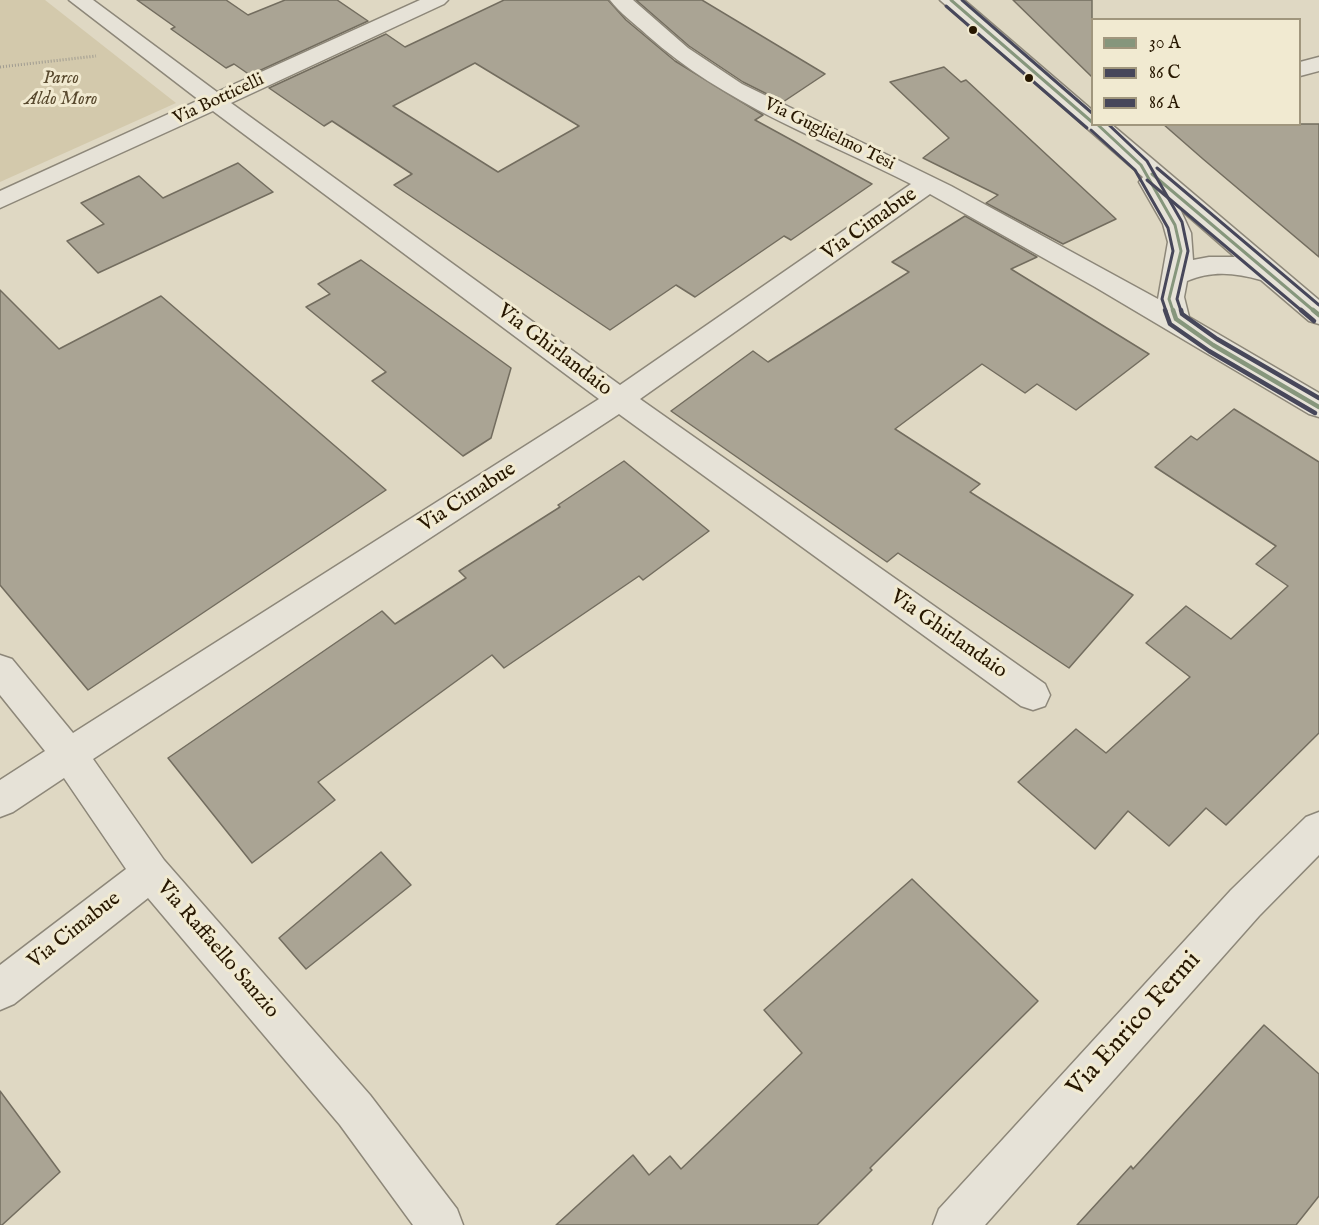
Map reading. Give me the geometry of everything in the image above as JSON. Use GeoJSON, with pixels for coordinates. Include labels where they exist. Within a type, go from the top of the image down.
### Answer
{"type":"FeatureCollection","features":[{"type":"Feature","properties":{"kind":"street","name":"Via Ghirlandaio"},"geometry":{"type":"LineString","coordinates":[[80,0],[214,102],[619,400],[1033,695]]}},
{"type":"Feature","properties":{"kind":"street","name":"Via Botticelli"},"geometry":{"type":"LineString","coordinates":[[0,200],[437,0]]}},
{"type":"Feature","properties":{"kind":"street","name":"Via Guglielmo Tesi"},"geometry":{"type":"LineString","coordinates":[[621,0],[676,49],[718,79],[766,106],[928,184],[1176,320],[1213,345],[1319,407]]}},
{"type":"Feature","properties":{"kind":"street"},"geometry":{"type":"LineString","coordinates":[[951,0],[1091,121]]}},
{"type":"Feature","properties":{"kind":"street"},"geometry":{"type":"LineString","coordinates":[[1301,68],[1319,64]]}},
{"type":"Feature","properties":{"kind":"street"},"geometry":{"type":"LineString","coordinates":[[1097,126],[1319,315]]}},
{"type":"Feature","properties":{"kind":"street"},"geometry":{"type":"LineString","coordinates":[[1141,165],[1180,238],[1181,251],[1169,299],[1176,320]]}},
{"type":"Feature","properties":{"kind":"street","name":"Via Cimabue"},"geometry":{"type":"LineString","coordinates":[[0,801],[619,400],[928,184]]}},
{"type":"Feature","properties":{"kind":"street"},"geometry":{"type":"LineString","coordinates":[[1175,276],[1204,264],[1220,263],[1254,268],[1274,276]]}},
{"type":"Feature","properties":{"kind":"street"},"geometry":{"type":"LineString","coordinates":[[1286,387],[1319,387]]}},
{"type":"Feature","properties":{"kind":"street","name":"Via Raffaello Sanzio"},"geometry":{"type":"LineString","coordinates":[[0,669],[69,755],[151,873],[355,1110],[441,1225]]}},
{"type":"Feature","properties":{"kind":"street","name":"Via Enrico Fermi"},"geometry":{"type":"LineString","coordinates":[[955,1225],[1245,903],[1319,829]]}},
{"type":"Feature","properties":{"kind":"street","name":"Via Cimabue"},"geometry":{"type":"LineString","coordinates":[[0,990],[151,873]]}},
{"type":"Feature","properties":{"kind":"path"},"geometry":{"type":"LineString","coordinates":[[0,67],[106,55]]}},
{"type":"Feature","properties":{"kind":"green space","name":"Parco Aldo Moro"},"geometry":{"type":"Polygon","coordinates":[[[0,0],[45,0],[176,103],[0,182],[0,0]]]}},
{"type":"Feature","properties":{"kind":"building"},"geometry":{"type":"Polygon","coordinates":[[[137,0],[226,0],[248,15],[285,0],[337,0],[368,21],[250,75],[234,64],[226,68],[171,29],[175,27],[137,0]]]}},
{"type":"Feature","properties":{"kind":"building"},"geometry":{"type":"Polygon","coordinates":[[[504,0],[608,0],[626,20],[675,61],[763,115],[755,120],[872,184],[791,240],[784,236],[695,297],[676,285],[610,330],[394,185],[412,174],[332,121],[324,126],[269,88],[386,34],[405,47],[504,0]],[[475,63],[393,106],[498,172],[579,126],[475,63]]]}},
{"type":"Feature","properties":{"kind":"building"},"geometry":{"type":"Polygon","coordinates":[[[636,0],[702,0],[825,74],[783,102],[743,82],[689,46],[636,0]]]}},
{"type":"Feature","properties":{"kind":"building"},"geometry":{"type":"Polygon","coordinates":[[[1013,0],[1092,0],[1091,76],[1013,0]]]}},
{"type":"Feature","properties":{"kind":"building"},"geometry":{"type":"Polygon","coordinates":[[[944,67],[961,82],[966,80],[1116,219],[1063,244],[986,203],[998,195],[923,158],[949,138],[890,82],[944,67]]]}},
{"type":"Feature","properties":{"kind":"building"},"geometry":{"type":"Polygon","coordinates":[[[1319,124],[1319,257],[1165,126],[1319,124]]]}},
{"type":"Feature","properties":{"kind":"building"},"geometry":{"type":"Polygon","coordinates":[[[238,163],[273,192],[98,273],[67,241],[104,224],[81,203],[139,176],[163,198],[238,163]]]}},
{"type":"Feature","properties":{"kind":"building"},"geometry":{"type":"Polygon","coordinates":[[[965,216],[1037,257],[1011,269],[1149,354],[1076,410],[1037,384],[1025,393],[982,364],[895,429],[980,484],[970,492],[1133,595],[1069,668],[898,553],[887,562],[671,411],[753,351],[768,362],[909,272],[892,262],[965,216]]]}},
{"type":"Feature","properties":{"kind":"building"},"geometry":{"type":"Polygon","coordinates":[[[361,260],[511,368],[491,438],[463,456],[372,381],[386,372],[306,307],[330,294],[318,284],[361,260]]]}},
{"type":"Feature","properties":{"kind":"building"},"geometry":{"type":"Polygon","coordinates":[[[0,290],[59,349],[161,296],[386,490],[88,690],[0,585],[0,290]]]}},
{"type":"Feature","properties":{"kind":"building"},"geometry":{"type":"Polygon","coordinates":[[[1234,409],[1319,462],[1319,733],[1226,825],[1206,808],[1169,846],[1128,811],[1095,849],[1018,782],[1076,729],[1106,753],[1190,677],[1146,643],[1186,606],[1231,639],[1288,586],[1256,564],[1276,546],[1155,467],[1191,436],[1197,440],[1234,409]]]}},
{"type":"Feature","properties":{"kind":"building"},"geometry":{"type":"Polygon","coordinates":[[[624,461],[709,531],[643,580],[639,576],[504,668],[492,655],[318,782],[335,800],[252,863],[168,758],[382,611],[395,624],[466,578],[459,571],[560,507],[558,505],[624,461]]]}},
{"type":"Feature","properties":{"kind":"building"},"geometry":{"type":"Polygon","coordinates":[[[381,852],[411,885],[306,969],[279,938],[381,852]]]}},
{"type":"Feature","properties":{"kind":"building"},"geometry":{"type":"Polygon","coordinates":[[[912,879],[1038,1001],[870,1168],[872,1170],[817,1225],[556,1225],[633,1155],[649,1175],[670,1156],[681,1169],[802,1053],[764,1010],[912,879]]]}},
{"type":"Feature","properties":{"kind":"building"},"geometry":{"type":"Polygon","coordinates":[[[1264,1025],[1319,1074],[1319,1196],[1296,1225],[1077,1225],[1131,1166],[1133,1169],[1264,1025]]]}},
{"type":"Feature","properties":{"kind":"building"},"geometry":{"type":"Polygon","coordinates":[[[0,1091],[60,1172],[2,1225],[0,1225],[0,1091]]]}},
{"type":"Feature","properties":{"kind":"transit line"},"geometry":{"type":"LineString","coordinates":[[951,0],[1091,121]]}},
{"type":"Feature","properties":{"kind":"transit line"},"geometry":{"type":"LineString","coordinates":[[962,0],[1091,112]]}},
{"type":"Feature","properties":{"kind":"transit line"},"geometry":{"type":"LineString","coordinates":[[946,6],[1087,128]]}},
{"type":"Feature","properties":{"kind":"transit line"},"geometry":{"type":"LineString","coordinates":[[1099,126],[1141,165],[1175,225],[1181,251],[1169,299],[1176,319],[1213,345],[1319,407]]}},
{"type":"Feature","properties":{"kind":"transit line"},"geometry":{"type":"LineString","coordinates":[[1110,126],[1147,161],[1182,222],[1188,251],[1177,299],[1182,314],[1217,339],[1319,398]]}},
{"type":"Feature","properties":{"kind":"transit line"},"geometry":{"type":"LineString","coordinates":[[1091,130],[1135,170],[1168,228],[1173,251],[1162,299],[1170,324],[1209,351],[1315,413]]}},
{"type":"Feature","properties":{"kind":"transit line"},"geometry":{"type":"LineString","coordinates":[[1157,168],[1319,305]]}},
{"type":"Feature","properties":{"kind":"transit line"},"geometry":{"type":"LineString","coordinates":[[1152,174],[1319,315]]}},
{"type":"Feature","properties":{"kind":"transit line"},"geometry":{"type":"LineString","coordinates":[[1147,180],[1314,321]]}}]}
